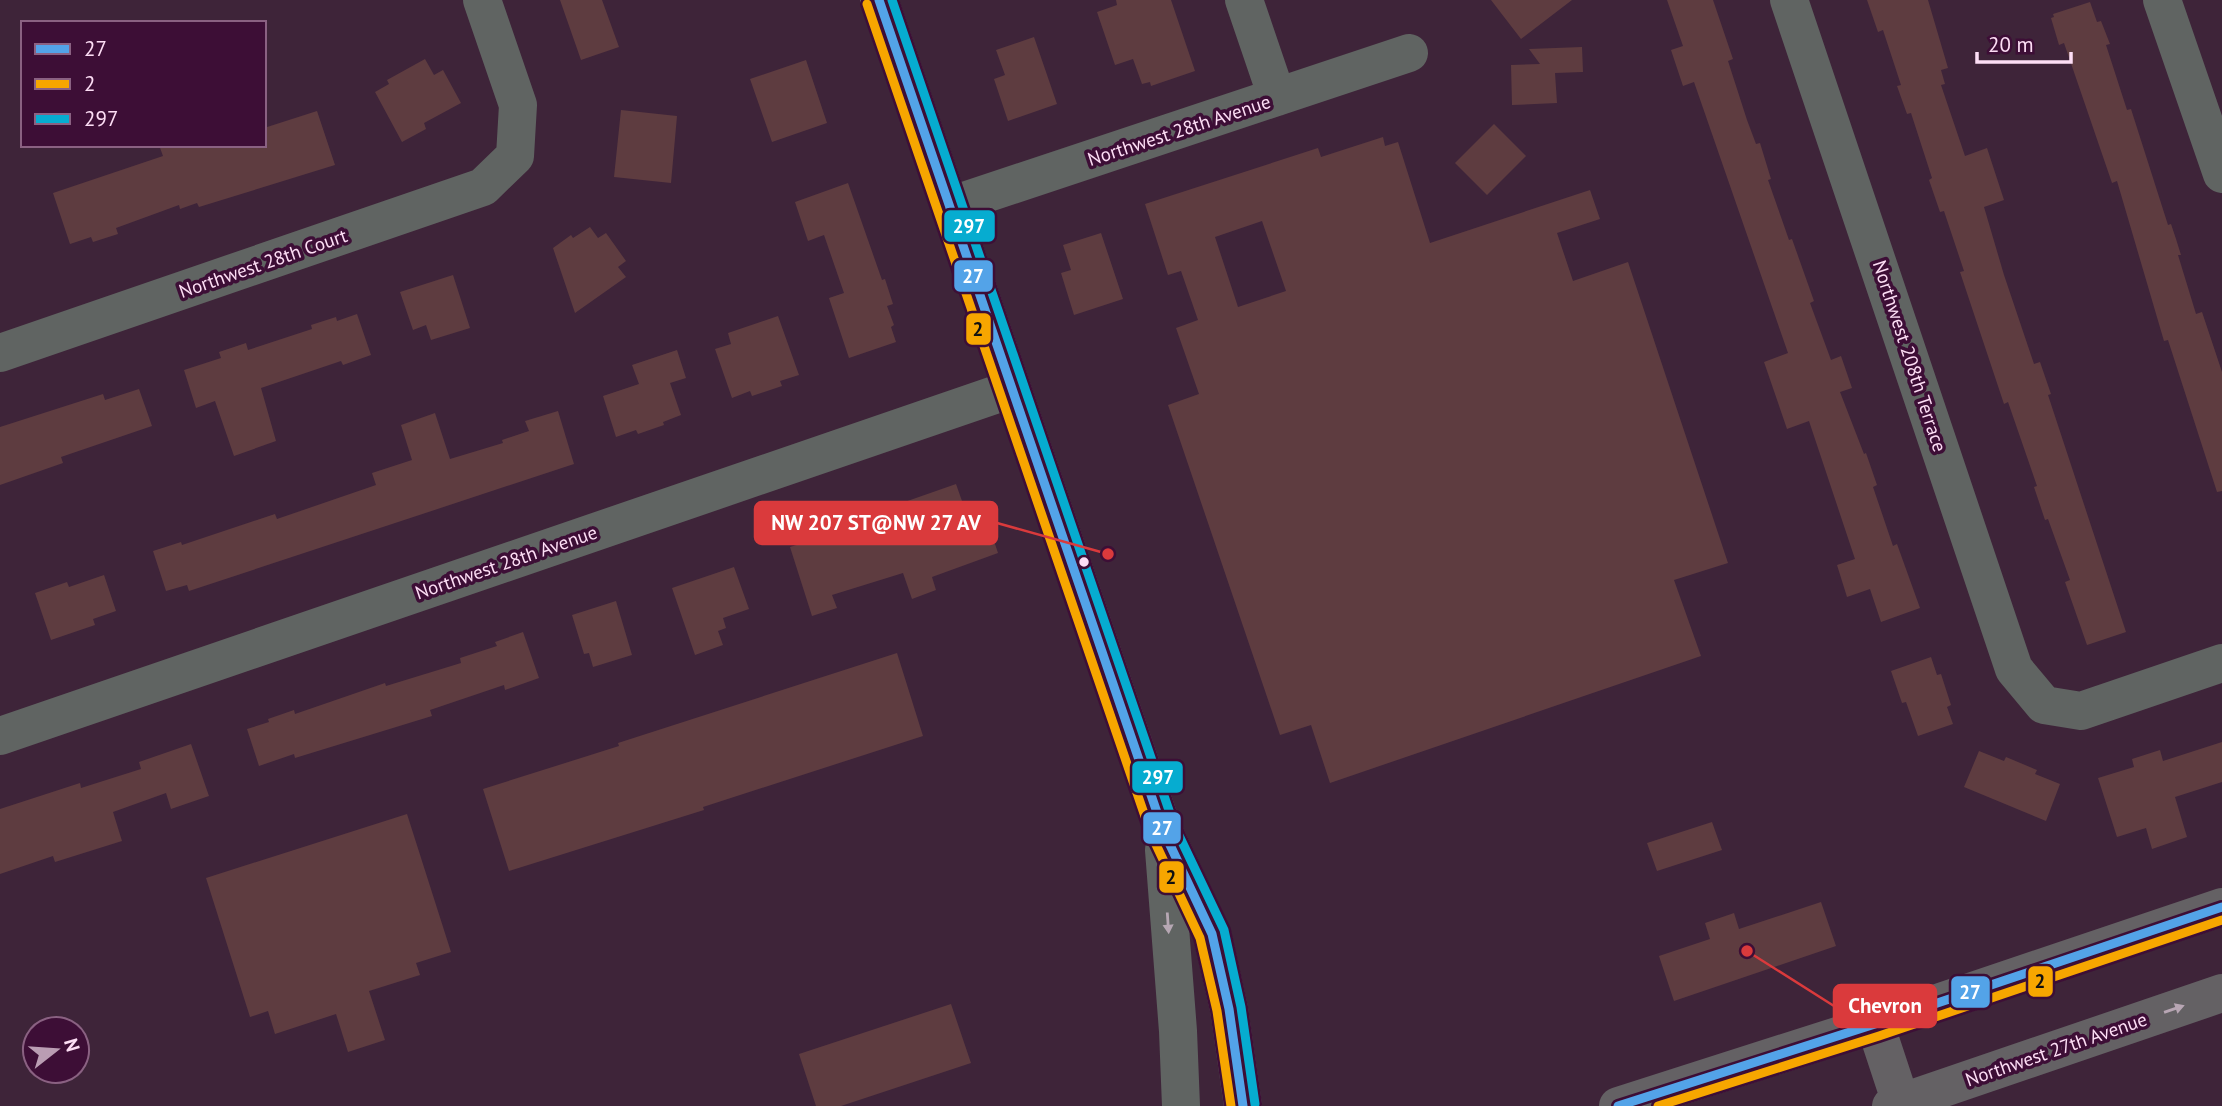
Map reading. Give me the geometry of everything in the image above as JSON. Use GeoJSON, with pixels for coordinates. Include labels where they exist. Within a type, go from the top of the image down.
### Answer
{"type":"FeatureCollection","features":[{"type":"Feature","properties":{"kind":"main road"},"geometry":{"type":"LineString","coordinates":[[1618,1106],[1875,1024],[2222,907]]}},
{"type":"Feature","properties":{"kind":"main road","name":"Northwest 27th Avenue"},"geometry":{"type":"LineString","coordinates":[[1896,1104],[2222,993]]}},
{"type":"Feature","properties":{"kind":"main road"},"geometry":{"type":"LineString","coordinates":[[1875,1024],[1896,1104]]}},
{"type":"Feature","properties":{"kind":"street","name":"Northwest 28th Court"},"geometry":{"type":"LineString","coordinates":[[0,353],[483,187],[515,156],[518,105],[482,0]]}},
{"type":"Feature","properties":{"kind":"street"},"geometry":{"type":"LineString","coordinates":[[879,0],[1163,830],[1212,933],[1229,1009],[1243,1106]]}},
{"type":"Feature","properties":{"kind":"street"},"geometry":{"type":"LineString","coordinates":[[1244,0],[1277,97]]}},
{"type":"Feature","properties":{"kind":"street","name":"Northwest 208th Terrace"},"geometry":{"type":"LineString","coordinates":[[1789,0],[2014,669],[2044,705],[2081,712],[2222,663]]}},
{"type":"Feature","properties":{"kind":"street"},"geometry":{"type":"LineString","coordinates":[[2162,0],[2222,174]]}},
{"type":"Feature","properties":{"kind":"street","name":"Northwest 28th Avenue"},"geometry":{"type":"LineString","coordinates":[[949,206],[1409,54]]}},
{"type":"Feature","properties":{"kind":"street","name":"Northwest 28th Avenue"},"geometry":{"type":"LineString","coordinates":[[0,736],[1012,389]]}},
{"type":"Feature","properties":{"kind":"street"},"geometry":{"type":"LineString","coordinates":[[1163,830],[1181,1106]]}},
{"type":"Feature","properties":{"kind":"building"},"geometry":{"type":"Polygon","coordinates":[[[560,0],[602,0],[619,47],[581,60],[560,0]]]}},
{"type":"Feature","properties":{"kind":"building"},"geometry":{"type":"Polygon","coordinates":[[[1116,0],[1171,0],[1195,71],[1151,86],[1150,82],[1142,84],[1133,59],[1115,65],[1097,12],[1117,5],[1116,0]]]}},
{"type":"Feature","properties":{"kind":"building"},"geometry":{"type":"Polygon","coordinates":[[[1491,0],[1572,0],[1521,39],[1491,0]]]}},
{"type":"Feature","properties":{"kind":"building"},"geometry":{"type":"Polygon","coordinates":[[[1667,0],[1713,0],[1733,59],[1728,61],[1747,120],[1756,144],[1760,143],[1771,179],[1768,180],[1814,301],[1810,303],[1831,360],[1841,356],[1852,388],[1840,392],[1864,454],[1866,453],[1877,485],[1873,487],[1893,546],[1897,544],[1920,608],[1881,622],[1870,589],[1847,597],[1837,565],[1855,559],[1809,421],[1787,429],[1764,362],[1788,353],[1694,82],[1683,86],[1671,50],[1683,46],[1667,0]]]}},
{"type":"Feature","properties":{"kind":"building"},"geometry":{"type":"Polygon","coordinates":[[[1867,0],[1928,0],[1948,68],[1941,70],[1945,84],[1941,85],[1965,156],[1987,148],[2004,200],[1984,207],[2034,364],[2040,362],[2051,394],[2048,395],[2126,632],[2087,645],[2065,582],[2070,580],[2048,519],[2045,520],[2034,487],[2037,486],[2008,402],[2004,404],[1960,272],[1964,271],[1944,211],[1940,212],[1929,180],[1932,178],[1911,113],[1907,114],[1897,86],[1901,85],[1883,30],[1878,32],[1867,0]]]}},
{"type":"Feature","properties":{"kind":"building"},"geometry":{"type":"Polygon","coordinates":[[[2090,2],[2097,22],[2101,21],[2110,44],[2106,45],[2127,110],[2131,109],[2168,225],[2171,224],[2196,314],[2202,312],[2222,372],[2222,491],[2217,492],[2168,340],[2164,341],[2117,181],[2112,183],[2064,43],[2059,45],[2051,18],[2054,17],[2053,14],[2090,2]]]}},
{"type":"Feature","properties":{"kind":"building"},"geometry":{"type":"Polygon","coordinates":[[[1034,37],[1057,104],[1008,121],[994,79],[1005,75],[996,50],[1034,37]]]}},
{"type":"Feature","properties":{"kind":"building"},"geometry":{"type":"Polygon","coordinates":[[[1582,47],[1583,72],[1555,73],[1557,103],[1512,105],[1511,65],[1540,64],[1529,49],[1582,47]]]}},
{"type":"Feature","properties":{"kind":"building"},"geometry":{"type":"Polygon","coordinates":[[[425,59],[434,75],[443,70],[461,103],[424,123],[426,129],[402,142],[375,92],[389,84],[387,80],[425,59]]]}},
{"type":"Feature","properties":{"kind":"building"},"geometry":{"type":"Polygon","coordinates":[[[806,60],[827,123],[772,142],[750,79],[806,60]]]}},
{"type":"Feature","properties":{"kind":"building"},"geometry":{"type":"Polygon","coordinates":[[[621,110],[677,116],[671,183],[614,177],[621,110]]]}},
{"type":"Feature","properties":{"kind":"building"},"geometry":{"type":"Polygon","coordinates":[[[317,111],[335,165],[199,207],[197,203],[180,209],[179,205],[116,228],[118,234],[93,242],[91,237],[70,244],[53,193],[163,156],[160,147],[266,147],[266,127],[317,111]]]}},
{"type":"Feature","properties":{"kind":"building"},"geometry":{"type":"Polygon","coordinates":[[[1494,124],[1526,156],[1487,195],[1455,163],[1494,124]]]}},
{"type":"Feature","properties":{"kind":"building"},"geometry":{"type":"Polygon","coordinates":[[[1383,137],[1385,146],[1398,142],[1430,243],[1590,190],[1600,219],[1557,233],[1573,281],[1628,262],[1728,563],[1674,580],[1701,656],[1330,783],[1311,725],[1280,735],[1168,405],[1199,394],[1176,328],[1198,320],[1181,271],[1168,275],[1145,204],[1318,148],[1321,157],[1383,137]],[[1262,221],[1215,237],[1238,307],[1286,291],[1262,221]]]}},
{"type":"Feature","properties":{"kind":"building"},"geometry":{"type":"Polygon","coordinates":[[[848,183],[893,304],[887,306],[894,325],[891,327],[896,342],[849,358],[829,298],[844,293],[824,235],[808,241],[795,202],[848,183]]]}},
{"type":"Feature","properties":{"kind":"building"},"geometry":{"type":"Polygon","coordinates":[[[590,227],[598,238],[606,233],[626,261],[618,267],[626,277],[575,313],[553,248],[571,235],[573,238],[590,227]]]}},
{"type":"Feature","properties":{"kind":"building"},"geometry":{"type":"Polygon","coordinates":[[[1101,233],[1123,299],[1074,315],[1061,273],[1071,270],[1063,245],[1101,233]]]}},
{"type":"Feature","properties":{"kind":"building"},"geometry":{"type":"Polygon","coordinates":[[[453,275],[470,328],[431,340],[426,325],[413,330],[400,292],[453,275]]]}},
{"type":"Feature","properties":{"kind":"building"},"geometry":{"type":"Polygon","coordinates":[[[357,314],[371,355],[343,365],[341,361],[261,388],[276,441],[234,456],[215,401],[196,408],[184,370],[221,358],[219,352],[246,343],[248,350],[312,329],[311,325],[336,317],[337,321],[357,314]]]}},
{"type":"Feature","properties":{"kind":"building"},"geometry":{"type":"Polygon","coordinates":[[[778,316],[799,375],[780,381],[782,386],[752,396],[750,391],[732,398],[715,349],[731,344],[728,333],[778,316]]]}},
{"type":"Feature","properties":{"kind":"building"},"geometry":{"type":"Polygon","coordinates":[[[677,350],[686,378],[670,383],[681,415],[663,422],[664,425],[638,434],[636,430],[616,437],[603,396],[639,384],[632,365],[677,350]]]}},
{"type":"Feature","properties":{"kind":"building"},"geometry":{"type":"Polygon","coordinates":[[[139,389],[152,426],[61,457],[63,463],[0,485],[0,427],[103,394],[105,400],[139,389]]]}},
{"type":"Feature","properties":{"kind":"building"},"geometry":{"type":"Polygon","coordinates":[[[558,411],[574,464],[189,591],[187,585],[166,591],[153,551],[181,542],[182,545],[275,514],[277,519],[376,485],[372,473],[412,460],[401,425],[435,413],[450,459],[503,443],[502,440],[529,431],[525,421],[558,411]]]}},
{"type":"Feature","properties":{"kind":"building"},"geometry":{"type":"Polygon","coordinates":[[[956,484],[974,535],[990,529],[998,553],[932,577],[936,590],[912,599],[903,573],[832,595],[837,608],[812,616],[790,547],[838,532],[836,526],[956,484]]]}},
{"type":"Feature","properties":{"kind":"building"},"geometry":{"type":"Polygon","coordinates":[[[734,567],[749,609],[723,618],[726,628],[718,631],[723,645],[695,655],[672,588],[734,567]]]}},
{"type":"Feature","properties":{"kind":"building"},"geometry":{"type":"Polygon","coordinates":[[[104,575],[116,611],[93,619],[95,625],[51,640],[35,593],[67,582],[69,587],[104,575]]]}},
{"type":"Feature","properties":{"kind":"building"},"geometry":{"type":"Polygon","coordinates":[[[616,601],[632,655],[593,667],[589,653],[584,654],[572,615],[616,601]]]}},
{"type":"Feature","properties":{"kind":"building"},"geometry":{"type":"Polygon","coordinates":[[[523,632],[539,678],[505,690],[504,685],[430,710],[432,716],[295,758],[294,754],[259,766],[247,729],[294,710],[295,714],[385,683],[386,686],[461,663],[460,658],[497,646],[495,642],[523,632]]]}},
{"type":"Feature","properties":{"kind":"building"},"geometry":{"type":"Polygon","coordinates":[[[897,653],[923,736],[703,807],[704,810],[509,871],[483,789],[897,653]]]}},
{"type":"Feature","properties":{"kind":"building"},"geometry":{"type":"Polygon","coordinates":[[[1931,657],[1937,675],[1941,674],[1951,705],[1947,707],[1953,724],[1918,736],[1906,702],[1902,703],[1891,671],[1931,657]]]}},
{"type":"Feature","properties":{"kind":"building"},"geometry":{"type":"Polygon","coordinates":[[[2222,742],[2222,782],[2175,797],[2187,837],[2152,849],[2146,828],[2117,837],[2098,778],[2134,767],[2132,759],[2160,750],[2163,761],[2222,742]]]}},
{"type":"Feature","properties":{"kind":"building"},"geometry":{"type":"Polygon","coordinates":[[[191,744],[209,796],[171,809],[166,793],[113,812],[122,841],[55,862],[53,856],[0,874],[0,809],[80,783],[81,788],[141,769],[139,762],[191,744]]]}},
{"type":"Feature","properties":{"kind":"building"},"geometry":{"type":"Polygon","coordinates":[[[1979,751],[2004,761],[2006,757],[2037,770],[2035,774],[2060,784],[2046,821],[1964,787],[1979,751]]]}},
{"type":"Feature","properties":{"kind":"building"},"geometry":{"type":"Polygon","coordinates":[[[407,814],[451,952],[416,963],[420,975],[369,991],[385,1040],[348,1052],[336,1014],[275,1034],[268,1011],[250,1017],[206,878],[407,814]]]}},
{"type":"Feature","properties":{"kind":"building"},"geometry":{"type":"Polygon","coordinates":[[[1712,822],[1722,850],[1657,871],[1647,843],[1712,822]]]}},
{"type":"Feature","properties":{"kind":"building"},"geometry":{"type":"Polygon","coordinates":[[[1821,902],[1836,946],[1674,1001],[1659,956],[1710,939],[1705,923],[1734,913],[1739,929],[1821,902]]]}},
{"type":"Feature","properties":{"kind":"building"},"geometry":{"type":"Polygon","coordinates":[[[951,1004],[971,1063],[841,1106],[816,1106],[799,1054],[951,1004]]]}},
{"type":"Feature","properties":{"kind":"transit line","name":"27"},"geometry":{"type":"LineString","coordinates":[[879,0],[1163,830],[1212,934],[1229,1009],[1243,1106]]}},
{"type":"Feature","properties":{"kind":"transit line","name":"297"},"geometry":{"type":"LineString","coordinates":[[892,0],[1174,825],[1224,930],[1241,1007],[1255,1104]]}},
{"type":"Feature","properties":{"kind":"transit line","name":"2"},"geometry":{"type":"LineString","coordinates":[[867,4],[1151,834],[1200,938],[1217,1011],[1231,1106]]}},
{"type":"Feature","properties":{"kind":"transit line","name":"27"},"geometry":{"type":"LineString","coordinates":[[1618,1106],[1875,1024],[2222,907]]}},
{"type":"Feature","properties":{"kind":"transit line","name":"2"},"geometry":{"type":"LineString","coordinates":[[1658,1106],[1879,1036],[2222,920]]}},
{"type":"Feature","properties":{"kind":"place","name":"NW 207 ST@NW 27 AV"},"geometry":{"type":"Point","coordinates":[1108,554]}},
{"type":"Feature","properties":{"kind":"place","name":"Chevron"},"geometry":{"type":"Point","coordinates":[1747,951]}}]}
